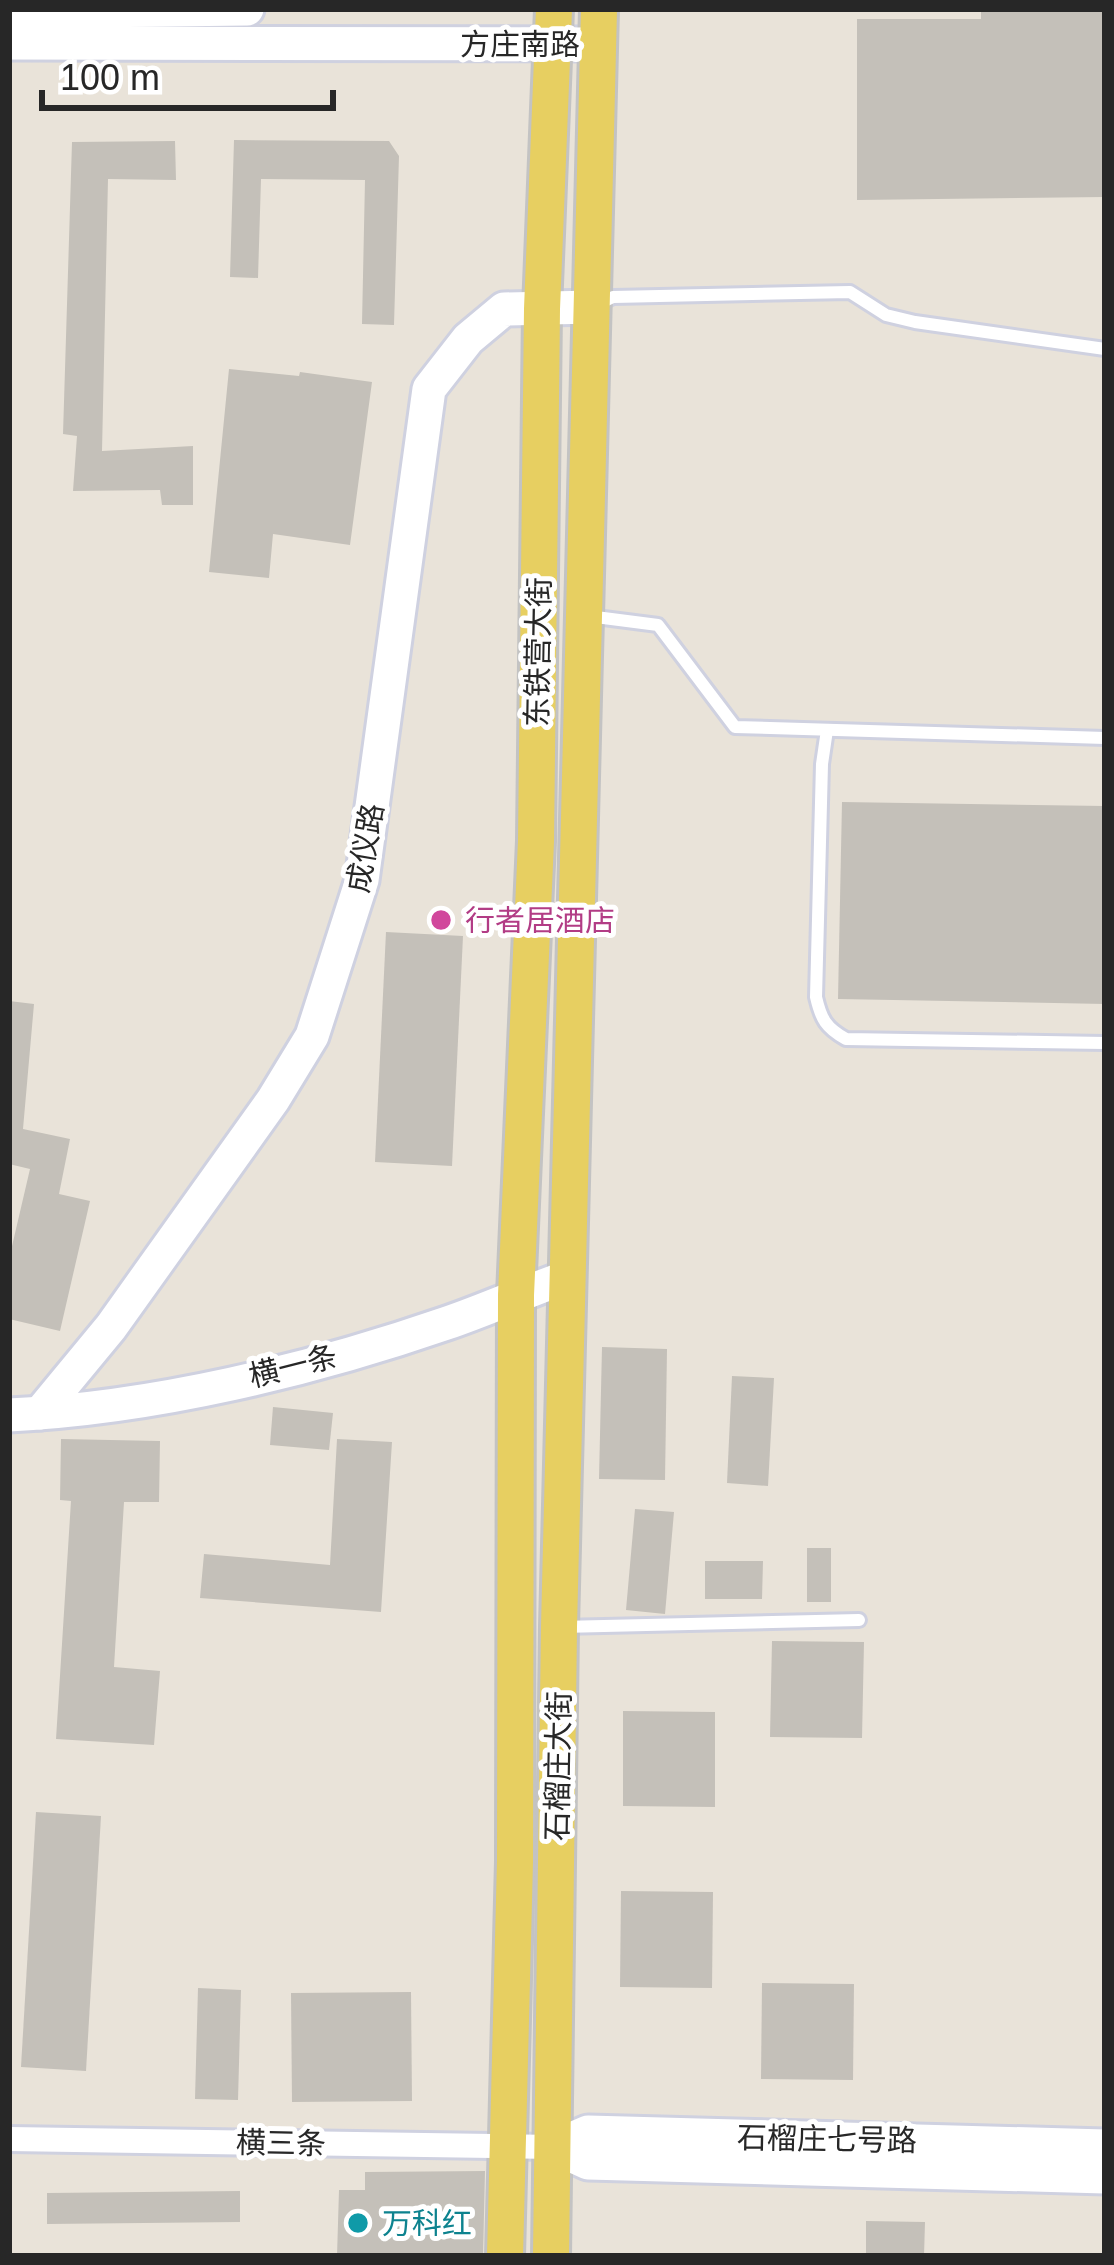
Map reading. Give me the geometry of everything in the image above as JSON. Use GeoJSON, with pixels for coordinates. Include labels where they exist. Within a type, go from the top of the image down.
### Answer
{"type":"FeatureCollection","features":[{"type":"Feature","properties":{"kind":"main road"},"geometry":{"type":"LineString","coordinates":[[9,12],[248,9]]}},
{"type":"Feature","properties":{"kind":"main road","name":"东铁营大街"},"geometry":{"type":"LineString","coordinates":[[516,1295],[536,841],[542,309],[552,26]]}},
{"type":"Feature","properties":{"kind":"main road","name":"方庄南路"},"geometry":{"type":"LineString","coordinates":[[9,43],[598,27]]}},
{"type":"Feature","properties":{"kind":"main road","name":"东铁营大街"},"geometry":{"type":"LineString","coordinates":[[567,1277],[598,27]]}},
{"type":"Feature","properties":{"kind":"main road","name":"成仪路"},"geometry":{"type":"LineString","coordinates":[[24,1414],[111,1327],[273,1100],[312,1036],[362,880],[429,389],[485,322],[505,309],[592,307]]}},
{"type":"Feature","properties":{"kind":"main road","name":"横一条"},"geometry":{"type":"LineString","coordinates":[[24,1414],[149,1397],[290,1369],[450,1322],[567,1277]]}},
{"type":"Feature","properties":{"kind":"main road","name":"石榴庄大街"},"geometry":{"type":"LineString","coordinates":[[551,2256],[567,1277]]}},
{"type":"Feature","properties":{"kind":"main road","name":"石榴庄大街"},"geometry":{"type":"LineString","coordinates":[[505,2256],[514,1861],[516,1295]]}},
{"type":"Feature","properties":{"kind":"main road","name":"石榴庄七号路"},"geometry":{"type":"LineString","coordinates":[[553,2146],[588,2132],[1105,2146]]}},
{"type":"Feature","properties":{"kind":"main road","name":"石榴庄七号路"},"geometry":{"type":"LineString","coordinates":[[553,2146],[588,2163],[1105,2177]]}},
{"type":"Feature","properties":{"kind":"street","name":"横三条"},"geometry":{"type":"LineString","coordinates":[[9,2139],[553,2146]]}},
{"type":"Feature","properties":{"kind":"lane"},"geometry":{"type":"LineString","coordinates":[[592,307],[613,298],[850,292],[886,315],[1105,349]]}},
{"type":"Feature","properties":{"kind":"lane"},"geometry":{"type":"LineString","coordinates":[[583,616],[658,625],[735,727],[1105,738]]}},
{"type":"Feature","properties":{"kind":"lane"},"geometry":{"type":"LineString","coordinates":[[827,730],[816,997],[820,1018],[846,1039],[1105,1043]]}},
{"type":"Feature","properties":{"kind":"lane"},"geometry":{"type":"LineString","coordinates":[[560,1627],[859,1620]]}},
{"type":"Feature","properties":{"kind":"building"},"geometry":{"type":"Polygon","coordinates":[[[981,9],[1105,9],[1105,197],[857,200],[857,19],[981,19],[981,9]]]}},
{"type":"Feature","properties":{"kind":"building"},"geometry":{"type":"Polygon","coordinates":[[[234,140],[389,141],[399,156],[394,325],[362,324],[365,180],[261,179],[258,278],[230,277],[234,140]]]}},
{"type":"Feature","properties":{"kind":"building"},"geometry":{"type":"Polygon","coordinates":[[[175,141],[176,180],[108,179],[102,451],[193,446],[193,505],[162,505],[160,490],[73,491],[77,436],[63,434],[72,142],[175,141]]]}},
{"type":"Feature","properties":{"kind":"building"},"geometry":{"type":"Polygon","coordinates":[[[229,369],[372,382],[350,545],[273,534],[269,578],[209,572],[229,369]]]}},
{"type":"Feature","properties":{"kind":"building"},"geometry":{"type":"Polygon","coordinates":[[[842,802],[1105,806],[1105,1004],[838,999],[842,802]]]}},
{"type":"Feature","properties":{"kind":"building"},"geometry":{"type":"Polygon","coordinates":[[[386,932],[463,936],[452,1166],[375,1162],[386,932]]]}},
{"type":"Feature","properties":{"kind":"building"},"geometry":{"type":"Polygon","coordinates":[[[9,1001],[34,1004],[23,1129],[70,1139],[59,1194],[90,1201],[60,1331],[9,1319],[9,1259],[30,1169],[9,1164],[9,1001]]]}},
{"type":"Feature","properties":{"kind":"building"},"geometry":{"type":"Polygon","coordinates":[[[602,1347],[667,1349],[665,1480],[599,1479],[602,1347]]]}},
{"type":"Feature","properties":{"kind":"building"},"geometry":{"type":"Polygon","coordinates":[[[732,1376],[774,1378],[768,1486],[727,1483],[732,1376]]]}},
{"type":"Feature","properties":{"kind":"building"},"geometry":{"type":"Polygon","coordinates":[[[273,1407],[333,1413],[329,1450],[270,1445],[273,1407]]]}},
{"type":"Feature","properties":{"kind":"building"},"geometry":{"type":"Polygon","coordinates":[[[61,1439],[160,1441],[159,1502],[124,1502],[114,1667],[160,1671],[154,1745],[56,1739],[71,1501],[60,1500],[61,1439]]]}},
{"type":"Feature","properties":{"kind":"building"},"geometry":{"type":"Polygon","coordinates":[[[337,1439],[392,1442],[381,1612],[200,1598],[204,1554],[330,1565],[337,1439]]]}},
{"type":"Feature","properties":{"kind":"building"},"geometry":{"type":"Polygon","coordinates":[[[635,1509],[674,1512],[665,1614],[626,1610],[635,1509]]]}},
{"type":"Feature","properties":{"kind":"building"},"geometry":{"type":"Polygon","coordinates":[[[807,1548],[831,1548],[831,1602],[807,1602],[807,1548]]]}},
{"type":"Feature","properties":{"kind":"building"},"geometry":{"type":"Polygon","coordinates":[[[705,1561],[763,1561],[762,1599],[705,1599],[705,1561]]]}},
{"type":"Feature","properties":{"kind":"building"},"geometry":{"type":"Polygon","coordinates":[[[772,1641],[864,1642],[862,1738],[770,1737],[772,1641]]]}},
{"type":"Feature","properties":{"kind":"building"},"geometry":{"type":"Polygon","coordinates":[[[623,1711],[715,1712],[715,1807],[623,1806],[623,1711]]]}},
{"type":"Feature","properties":{"kind":"building"},"geometry":{"type":"Polygon","coordinates":[[[36,1812],[101,1816],[86,2071],[21,2067],[36,1812]]]}},
{"type":"Feature","properties":{"kind":"building"},"geometry":{"type":"Polygon","coordinates":[[[621,1891],[713,1892],[712,1988],[620,1987],[621,1891]]]}},
{"type":"Feature","properties":{"kind":"building"},"geometry":{"type":"Polygon","coordinates":[[[762,1983],[854,1984],[853,2080],[761,2079],[762,1983]]]}},
{"type":"Feature","properties":{"kind":"building"},"geometry":{"type":"Polygon","coordinates":[[[198,1988],[241,1990],[238,2100],[195,2099],[198,1988]]]}},
{"type":"Feature","properties":{"kind":"building"},"geometry":{"type":"Polygon","coordinates":[[[411,1992],[412,2101],[292,2102],[291,1993],[411,1992]]]}},
{"type":"Feature","properties":{"kind":"building"},"geometry":{"type":"Polygon","coordinates":[[[485,2171],[483,2256],[337,2256],[339,2190],[365,2190],[365,2172],[485,2171]]]}},
{"type":"Feature","properties":{"kind":"building"},"geometry":{"type":"Polygon","coordinates":[[[240,2191],[240,2222],[47,2224],[47,2193],[240,2191]]]}},
{"type":"Feature","properties":{"kind":"building"},"geometry":{"type":"Polygon","coordinates":[[[866,2221],[925,2222],[924,2256],[866,2256],[866,2221]]]}},
{"type":"Feature","properties":{"kind":"place","name":"行者居酒店"},"geometry":{"type":"Point","coordinates":[441,920]}},
{"type":"Feature","properties":{"kind":"place","name":"万科红"},"geometry":{"type":"Point","coordinates":[358,2223]}}]}
